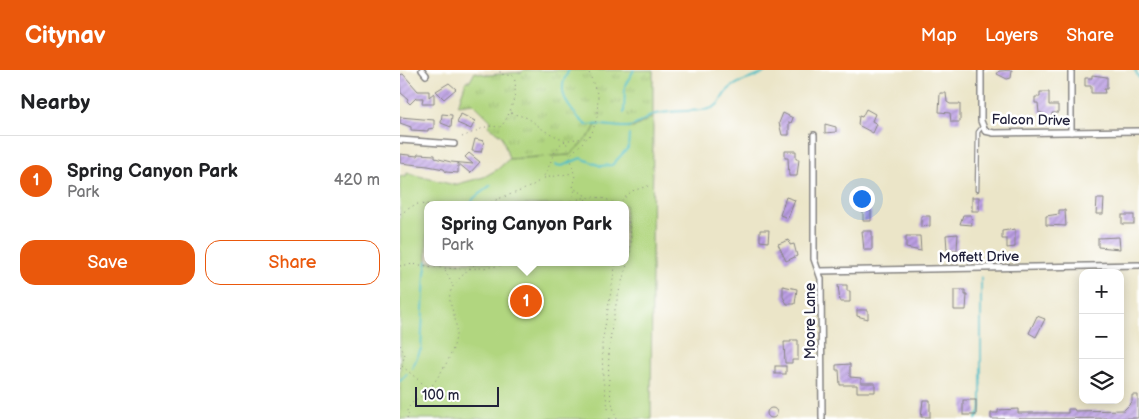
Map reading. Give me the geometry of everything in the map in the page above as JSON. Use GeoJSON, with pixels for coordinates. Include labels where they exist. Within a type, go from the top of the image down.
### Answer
{"type":"FeatureCollection","features":[{"type":"Feature","properties":{"kind":"street","name":"Falcon Drive"},"geometry":{"type":"LineString","coordinates":[[981,70],[982,127],[985,131],[994,133],[1139,131]]}},
{"type":"Feature","properties":{"kind":"street"},"geometry":{"type":"LineString","coordinates":[[1071,70],[1071,132]]}},
{"type":"Feature","properties":{"kind":"street","name":"Moore Lane"},"geometry":{"type":"LineString","coordinates":[[814,135],[814,259],[821,279],[822,419]]}},
{"type":"Feature","properties":{"kind":"street"},"geometry":{"type":"LineString","coordinates":[[400,140],[454,144]]}},
{"type":"Feature","properties":{"kind":"street","name":"Moffett Drive"},"geometry":{"type":"LineString","coordinates":[[819,270],[1139,265]]}},
{"type":"Feature","properties":{"kind":"lane"},"geometry":{"type":"LineString","coordinates":[[977,190],[978,132],[982,127]]}},
{"type":"Feature","properties":{"kind":"path"},"geometry":{"type":"LineString","coordinates":[[462,136],[488,126],[500,127],[510,112],[516,87],[515,78],[500,74],[500,70]]}},
{"type":"Feature","properties":{"kind":"path"},"geometry":{"type":"LineString","coordinates":[[570,155],[592,133],[596,125],[598,98],[588,70]]}},
{"type":"Feature","properties":{"kind":"path"},"geometry":{"type":"LineString","coordinates":[[510,112],[528,118],[545,131],[566,141],[586,138],[592,133]]}},
{"type":"Feature","properties":{"kind":"path"},"geometry":{"type":"LineString","coordinates":[[566,141],[573,173],[574,190],[571,201]]}},
{"type":"Feature","properties":{"kind":"path"},"geometry":{"type":"LineString","coordinates":[[543,178],[552,157],[566,141]]}},
{"type":"Feature","properties":{"kind":"path"},"geometry":{"type":"LineString","coordinates":[[497,201],[524,190],[543,178],[573,173]]}},
{"type":"Feature","properties":{"kind":"path"},"geometry":{"type":"LineString","coordinates":[[621,201],[632,190],[651,185]]}},
{"type":"Feature","properties":{"kind":"path"},"geometry":{"type":"LineString","coordinates":[[574,190],[582,193],[586,197],[586,201]]}},
{"type":"Feature","properties":{"kind":"path"},"geometry":{"type":"LineString","coordinates":[[574,201],[586,197],[602,198],[608,201]]}},
{"type":"Feature","properties":{"kind":"path"},"geometry":{"type":"LineString","coordinates":[[400,214],[416,204],[424,204]]}},
{"type":"Feature","properties":{"kind":"path"},"geometry":{"type":"LineString","coordinates":[[629,223],[632,243],[629,254]]}},
{"type":"Feature","properties":{"kind":"path"},"geometry":{"type":"LineString","coordinates":[[400,266],[420,263],[424,264]]}},
{"type":"Feature","properties":{"kind":"path"},"geometry":{"type":"LineString","coordinates":[[429,266],[466,269],[499,266]]}},
{"type":"Feature","properties":{"kind":"path"},"geometry":{"type":"LineString","coordinates":[[407,419],[409,415],[406,413],[409,405],[427,393],[448,360],[455,342],[456,329],[450,298],[452,285],[466,269],[472,266]]}},
{"type":"Feature","properties":{"kind":"path"},"geometry":{"type":"LineString","coordinates":[[610,419],[603,380],[602,344],[615,266]]}},
{"type":"Feature","properties":{"kind":"path"},"geometry":{"type":"LineString","coordinates":[[617,419],[611,399],[610,366],[615,308],[626,266]]}},
{"type":"Feature","properties":{"kind":"path"},"geometry":{"type":"LineString","coordinates":[[444,268],[452,285]]}},
{"type":"Feature","properties":{"kind":"path"},"geometry":{"type":"LineString","coordinates":[[400,345],[405,355],[400,369]]}},
{"type":"Feature","properties":{"kind":"path"},"geometry":{"type":"LineString","coordinates":[[402,366],[429,389]]}},
{"type":"Feature","properties":{"kind":"path"},"geometry":{"type":"LineString","coordinates":[[427,393],[439,393],[451,397]]}},
{"type":"Feature","properties":{"kind":"green space"},"geometry":{"type":"Polygon","coordinates":[[[524,70],[653,70],[653,117],[633,128],[596,125],[592,133],[570,155],[509,159],[502,136],[488,126],[491,121],[473,103],[458,105],[466,81],[470,81],[475,72],[488,75],[522,72],[524,70]]]}},
{"type":"Feature","properties":{"kind":"green space"},"geometry":{"type":"Polygon","coordinates":[[[653,117],[651,419],[400,419],[400,176],[406,177],[407,173],[454,185],[484,177],[498,169],[509,159],[570,155],[592,133],[596,125],[633,128],[653,117]]]}},
{"type":"Feature","properties":{"kind":"building"},"geometry":{"type":"Polygon","coordinates":[[[1012,70],[1011,78],[1007,79],[997,74],[999,71],[1012,70]]]}},
{"type":"Feature","properties":{"kind":"building"},"geometry":{"type":"Polygon","coordinates":[[[403,74],[418,91],[429,91],[429,97],[434,93],[434,104],[422,104],[423,98],[416,98],[410,104],[407,101],[408,99],[401,93],[400,75],[403,74]]]}},
{"type":"Feature","properties":{"kind":"building"},"geometry":{"type":"Polygon","coordinates":[[[1092,75],[1107,77],[1105,93],[1091,93],[1091,86],[1085,86],[1085,78],[1092,78],[1092,75]]]}},
{"type":"Feature","properties":{"kind":"building"},"geometry":{"type":"Polygon","coordinates":[[[449,83],[456,89],[444,99],[436,91],[449,83]]]}},
{"type":"Feature","properties":{"kind":"building"},"geometry":{"type":"Polygon","coordinates":[[[1040,92],[1049,92],[1049,105],[1058,105],[1058,113],[1052,113],[1052,117],[1043,117],[1043,113],[1039,113],[1035,97],[1040,97],[1040,92]]]}},
{"type":"Feature","properties":{"kind":"building"},"geometry":{"type":"Polygon","coordinates":[[[940,93],[946,93],[947,102],[950,104],[960,104],[960,122],[951,122],[950,113],[939,112],[940,93]]]}},
{"type":"Feature","properties":{"kind":"building"},"geometry":{"type":"Polygon","coordinates":[[[866,109],[875,114],[872,121],[877,124],[873,133],[858,125],[859,116],[862,117],[866,109]]]}},
{"type":"Feature","properties":{"kind":"building"},"geometry":{"type":"Polygon","coordinates":[[[783,113],[793,118],[791,123],[789,122],[789,135],[782,135],[779,123],[783,113]]]}},
{"type":"Feature","properties":{"kind":"building"},"geometry":{"type":"Polygon","coordinates":[[[442,114],[452,115],[451,127],[441,123],[442,114]]]}},
{"type":"Feature","properties":{"kind":"building"},"geometry":{"type":"Polygon","coordinates":[[[461,114],[475,121],[471,129],[457,123],[461,114]]]}},
{"type":"Feature","properties":{"kind":"building"},"geometry":{"type":"Polygon","coordinates":[[[400,117],[434,120],[434,128],[428,129],[428,131],[411,130],[411,127],[400,123],[400,117]]]}},
{"type":"Feature","properties":{"kind":"building"},"geometry":{"type":"Polygon","coordinates":[[[825,124],[836,127],[836,132],[825,133],[825,124]]]}},
{"type":"Feature","properties":{"kind":"building"},"geometry":{"type":"Polygon","coordinates":[[[475,139],[484,141],[481,152],[472,151],[475,139]]]}},
{"type":"Feature","properties":{"kind":"building"},"geometry":{"type":"Polygon","coordinates":[[[785,151],[796,151],[796,159],[799,159],[797,176],[789,176],[788,158],[785,158],[785,151]]]}},
{"type":"Feature","properties":{"kind":"building"},"geometry":{"type":"Polygon","coordinates":[[[469,153],[480,162],[470,173],[458,163],[458,173],[446,172],[444,169],[428,166],[400,163],[400,154],[417,156],[418,154],[435,155],[435,158],[451,162],[473,164],[465,157],[469,153]]]}},
{"type":"Feature","properties":{"kind":"building"},"geometry":{"type":"Polygon","coordinates":[[[786,197],[795,200],[788,218],[780,215],[786,197]]]}},
{"type":"Feature","properties":{"kind":"building"},"geometry":{"type":"Polygon","coordinates":[[[972,197],[979,197],[979,211],[972,211],[972,197]]]}},
{"type":"Feature","properties":{"kind":"building"},"geometry":{"type":"Polygon","coordinates":[[[1097,199],[1104,199],[1103,214],[1096,214],[1097,199]]]}},
{"type":"Feature","properties":{"kind":"building"},"geometry":{"type":"Polygon","coordinates":[[[863,210],[871,211],[871,221],[863,221],[863,210]]]}},
{"type":"Feature","properties":{"kind":"building"},"geometry":{"type":"Polygon","coordinates":[[[1059,210],[1065,210],[1066,226],[1046,225],[1046,216],[1059,214],[1059,210]]]}},
{"type":"Feature","properties":{"kind":"building"},"geometry":{"type":"Polygon","coordinates":[[[963,215],[971,215],[972,225],[960,224],[963,215]]]}},
{"type":"Feature","properties":{"kind":"building"},"geometry":{"type":"Polygon","coordinates":[[[1122,215],[1134,215],[1134,224],[1122,224],[1122,215]]]}},
{"type":"Feature","properties":{"kind":"building"},"geometry":{"type":"Polygon","coordinates":[[[921,216],[930,216],[930,226],[921,227],[921,216]]]}},
{"type":"Feature","properties":{"kind":"building"},"geometry":{"type":"Polygon","coordinates":[[[1015,229],[1015,247],[1007,248],[1007,239],[1002,239],[1002,231],[1015,229]]]}},
{"type":"Feature","properties":{"kind":"building"},"geometry":{"type":"Polygon","coordinates":[[[760,230],[769,230],[768,242],[760,241],[760,230]]]}},
{"type":"Feature","properties":{"kind":"building"},"geometry":{"type":"Polygon","coordinates":[[[862,231],[872,231],[872,250],[864,250],[862,231]]]}},
{"type":"Feature","properties":{"kind":"building"},"geometry":{"type":"Polygon","coordinates":[[[958,234],[957,250],[947,250],[946,235],[958,234]]]}},
{"type":"Feature","properties":{"kind":"building"},"geometry":{"type":"Polygon","coordinates":[[[906,236],[920,236],[921,251],[906,248],[906,236]]]}},
{"type":"Feature","properties":{"kind":"building"},"geometry":{"type":"Polygon","coordinates":[[[1119,237],[1120,249],[1098,247],[1098,238],[1119,237]]]}},
{"type":"Feature","properties":{"kind":"building"},"geometry":{"type":"Polygon","coordinates":[[[789,240],[790,245],[794,244],[797,256],[786,261],[778,244],[789,240]]]}},
{"type":"Feature","properties":{"kind":"building"},"geometry":{"type":"Polygon","coordinates":[[[838,285],[847,285],[847,291],[850,291],[850,302],[840,302],[838,285]]]}},
{"type":"Feature","properties":{"kind":"building"},"geometry":{"type":"Polygon","coordinates":[[[783,286],[797,289],[795,304],[787,304],[783,297],[783,286]]]}},
{"type":"Feature","properties":{"kind":"building"},"geometry":{"type":"Polygon","coordinates":[[[954,290],[965,290],[965,295],[967,295],[966,310],[954,310],[954,290]]]}},
{"type":"Feature","properties":{"kind":"building"},"geometry":{"type":"Polygon","coordinates":[[[857,310],[868,310],[868,319],[857,316],[857,310]]]}},
{"type":"Feature","properties":{"kind":"building"},"geometry":{"type":"Polygon","coordinates":[[[1037,316],[1045,319],[1036,337],[1029,333],[1037,316]]]}},
{"type":"Feature","properties":{"kind":"building"},"geometry":{"type":"Polygon","coordinates":[[[791,340],[798,340],[798,360],[792,360],[792,363],[785,363],[784,342],[791,342],[791,340]]]}},
{"type":"Feature","properties":{"kind":"building"},"geometry":{"type":"Polygon","coordinates":[[[850,364],[850,377],[861,378],[861,383],[875,383],[875,392],[857,392],[857,385],[840,385],[839,370],[836,370],[836,365],[850,364]]]}},
{"type":"Feature","properties":{"kind":"building"},"geometry":{"type":"Polygon","coordinates":[[[775,366],[786,366],[786,374],[775,374],[775,366]]]}},
{"type":"Feature","properties":{"kind":"building"},"geometry":{"type":"Polygon","coordinates":[[[1132,395],[1138,395],[1138,418],[991,419],[991,413],[998,413],[998,410],[1018,409],[1018,413],[1068,413],[1068,409],[1074,409],[1075,411],[1124,410],[1132,402],[1132,395]]]}},
{"type":"Feature","properties":{"kind":"building"},"geometry":{"type":"Polygon","coordinates":[[[923,400],[930,400],[930,417],[921,417],[923,400]]]}},
{"type":"Feature","properties":{"kind":"building"},"geometry":{"type":"Polygon","coordinates":[[[963,400],[976,400],[976,415],[963,415],[963,400]]]}},
{"type":"Feature","properties":{"kind":"building"},"geometry":{"type":"Polygon","coordinates":[[[770,408],[774,408],[777,413],[776,417],[770,418],[767,415],[767,411],[770,408]]]}},
{"type":"Feature","properties":{"kind":"waterway"},"geometry":{"type":"LineString","coordinates":[[569,70],[564,81],[563,91],[567,102],[578,117],[586,125],[623,127],[636,125],[656,114],[713,108],[731,87],[768,70]]}},
{"type":"Feature","properties":{"kind":"waterway"},"geometry":{"type":"LineString","coordinates":[[624,113],[625,85],[634,70]]}},
{"type":"Feature","properties":{"kind":"waterway"},"geometry":{"type":"LineString","coordinates":[[1135,70],[1139,78]]}},
{"type":"Feature","properties":{"kind":"waterway"},"geometry":{"type":"LineString","coordinates":[[556,165],[562,166],[581,158],[601,166],[612,165],[628,148],[629,135]]}},
{"type":"Feature","properties":{"kind":"waterway"},"geometry":{"type":"LineString","coordinates":[[472,201],[491,185]]}},
{"type":"Feature","properties":{"kind":"waterway"},"geometry":{"type":"LineString","coordinates":[[412,368],[421,349],[426,266]]}},
{"type":"Feature","properties":{"kind":"waterway"},"geometry":{"type":"LineString","coordinates":[[976,419],[981,407],[981,277]]}},
{"type":"Feature","properties":{"kind":"waterway"},"geometry":{"type":"LineString","coordinates":[[400,381],[407,374]]}},
{"type":"Feature","properties":{"kind":"place","name":"Spring Canyon Park"},"geometry":{"type":"Point","coordinates":[526,301]}}]}
